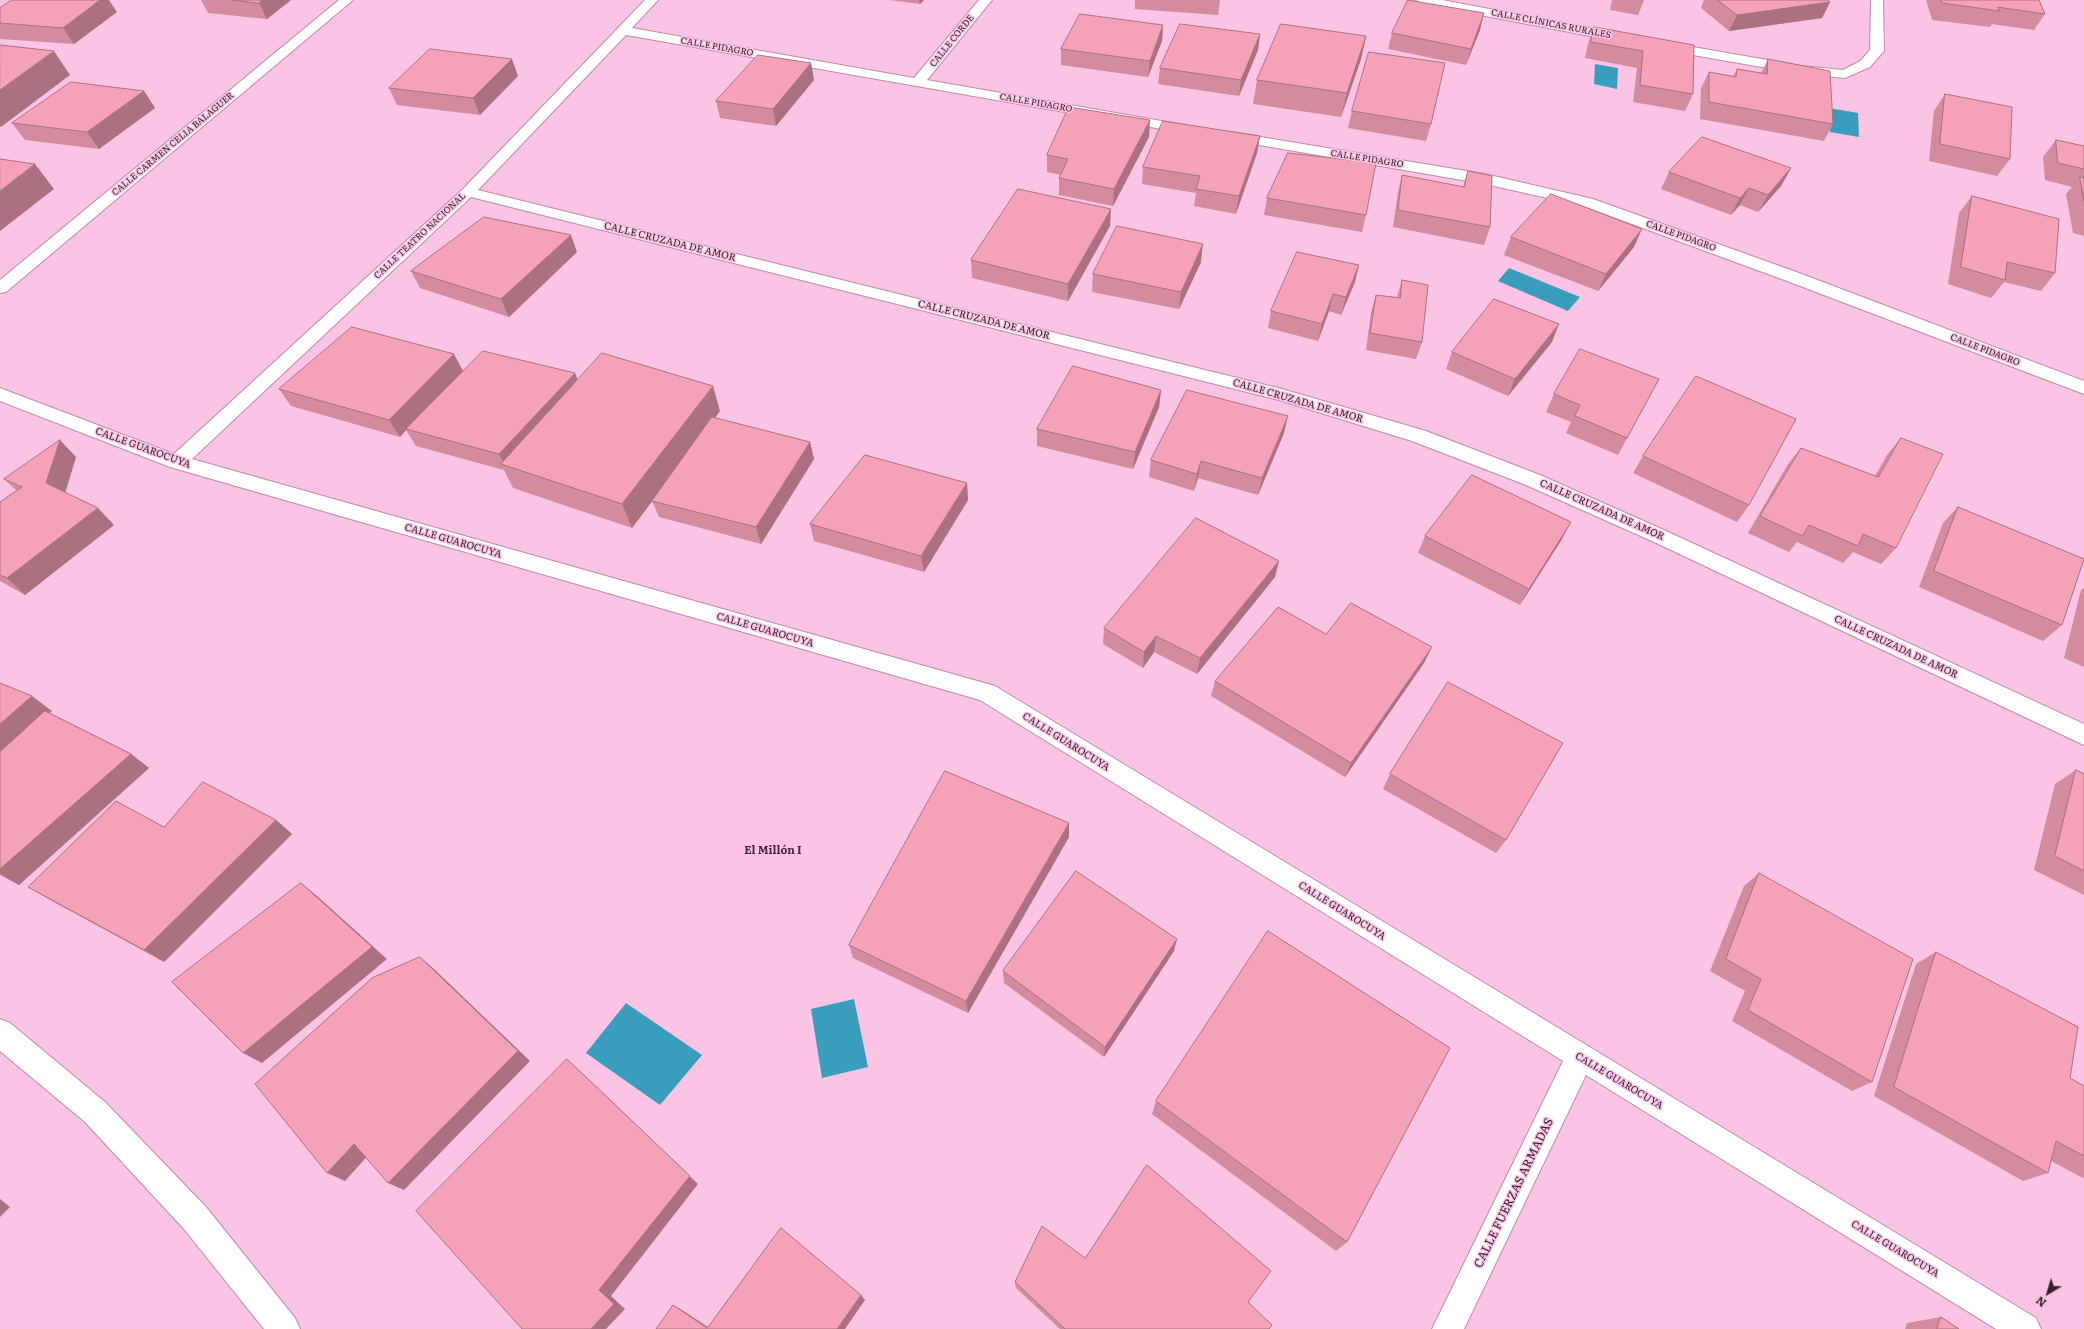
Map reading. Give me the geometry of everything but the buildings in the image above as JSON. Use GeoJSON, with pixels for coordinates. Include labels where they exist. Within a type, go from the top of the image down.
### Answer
{"type":"FeatureCollection","features":[{"type":"Feature","properties":{"kind":"street","name":"CALLE CARMEN CELIA BALAGUER"},"geometry":{"type":"LineString","coordinates":[[0,288],[347,0]]}},
{"type":"Feature","properties":{"kind":"street","name":"CALLE TEATRO NACIONAL"},"geometry":{"type":"LineString","coordinates":[[177,462],[468,192],[624,31],[652,0]]}},
{"type":"Feature","properties":{"kind":"street","name":"CALLE CORDE"},"geometry":{"type":"LineString","coordinates":[[919,81],[986,0]]}},
{"type":"Feature","properties":{"kind":"street","name":"CALLE CLÍNICAS RURALES"},"geometry":{"type":"LineString","coordinates":[[1422,0],[1633,40]]}},
{"type":"Feature","properties":{"kind":"street"},"geometry":{"type":"LineString","coordinates":[[1649,43],[1802,70],[1845,74],[1865,64],[1877,51],[1877,0]]}},
{"type":"Feature","properties":{"kind":"street","name":"CALLE PIDAGRO"},"geometry":{"type":"LineString","coordinates":[[624,31],[919,81],[1209,133],[1485,179],[1588,202],[1793,277],[2084,388]]}},
{"type":"Feature","properties":{"kind":"street","name":"CALLE CRUZADA DE AMOR"},"geometry":{"type":"LineString","coordinates":[[468,192],[1282,395],[1418,436],[1533,480],[1645,530],[2084,735]]}},
{"type":"Feature","properties":{"kind":"street","name":"CALLE GUAROCUYA"},"geometry":{"type":"LineString","coordinates":[[0,394],[177,462],[987,693],[2025,1329]]}},
{"type":"Feature","properties":{"kind":"street"},"geometry":{"type":"LineString","coordinates":[[0,1034],[95,1112],[195,1218],[284,1329]]}},
{"type":"Feature","properties":{"kind":"street","name":"CALLE FUERZAS ARMADAS"},"geometry":{"type":"LineString","coordinates":[[1448,1329],[1580,1057]]}},
{"type":"Feature","properties":{"kind":"water"},"geometry":{"type":"Polygon","coordinates":[[[1595,64],[1618,68],[1617,89],[1594,84],[1595,64]]]}},
{"type":"Feature","properties":{"kind":"water"},"geometry":{"type":"Polygon","coordinates":[[[1829,108],[1858,113],[1859,137],[1830,132],[1829,108]]]}},
{"type":"Feature","properties":{"kind":"water"},"geometry":{"type":"Polygon","coordinates":[[[1509,268],[1580,297],[1568,311],[1498,281],[1509,268]]]}},
{"type":"Feature","properties":{"kind":"water"},"geometry":{"type":"Polygon","coordinates":[[[854,999],[868,1067],[822,1078],[811,1009],[854,999]]]}},
{"type":"Feature","properties":{"kind":"water"},"geometry":{"type":"Polygon","coordinates":[[[626,1003],[702,1055],[660,1105],[586,1053],[626,1003]]]}},
{"type":"Feature","properties":{"kind":"district","name":"El Millón I"},"geometry":{"type":"Point","coordinates":[773,851]}}]}
